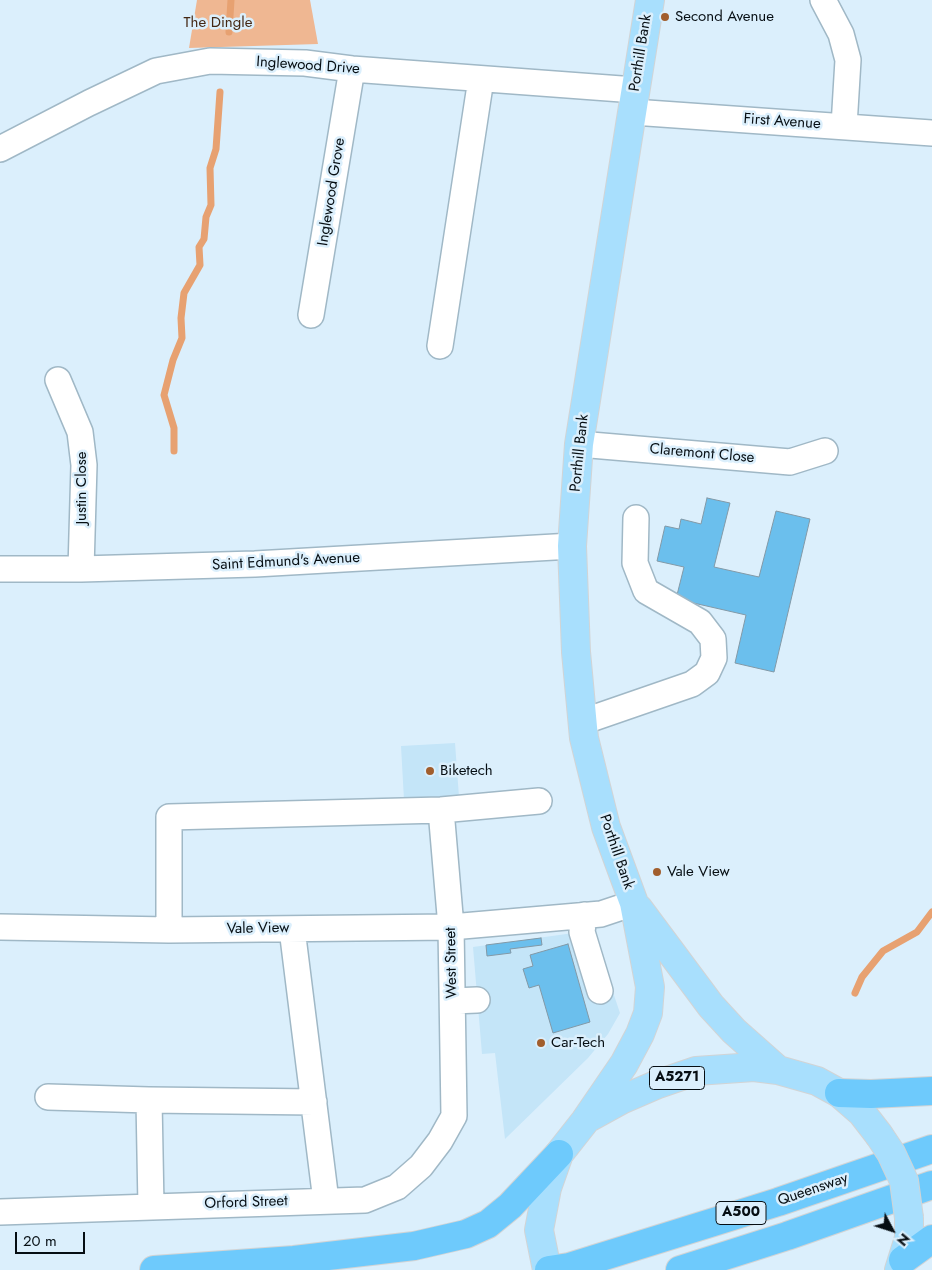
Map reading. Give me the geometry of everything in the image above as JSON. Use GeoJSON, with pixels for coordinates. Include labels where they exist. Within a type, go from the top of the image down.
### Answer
{"type":"FeatureCollection","features":[{"type":"Feature","properties":{"kind":"highway"},"geometry":{"type":"LineString","coordinates":[[839,1093],[871,1094],[932,1090]]}},
{"type":"Feature","properties":{"kind":"highway","name":"Queensway"},"geometry":{"type":"LineString","coordinates":[[548,1270],[569,1267],[778,1202],[932,1149]]}},
{"type":"Feature","properties":{"kind":"highway"},"geometry":{"type":"LineString","coordinates":[[154,1270],[294,1260],[404,1247],[466,1234],[488,1224],[510,1206],[559,1154]]}},
{"type":"Feature","properties":{"kind":"highway","name":"A500"},"geometry":{"type":"LineString","coordinates":[[680,1270],[787,1236],[932,1185]]}},
{"type":"Feature","properties":{"kind":"highway"},"geometry":{"type":"LineString","coordinates":[[901,1265],[932,1239]]}},
{"type":"Feature","properties":{"kind":"main road","name":"Porthill Bank"},"geometry":{"type":"LineString","coordinates":[[585,1120],[624,1064],[640,1034],[648,1012],[650,987],[634,903],[606,826],[584,738],[576,652],[572,546],[578,444],[650,0]]}},
{"type":"Feature","properties":{"kind":"main road","name":"Porthill Bank"},"geometry":{"type":"LineString","coordinates":[[634,903],[711,1006],[734,1031],[778,1070]]}},
{"type":"Feature","properties":{"kind":"main road","name":"A5271"},"geometry":{"type":"LineString","coordinates":[[548,1270],[539,1230],[547,1188],[559,1154],[585,1120],[621,1100],[658,1084],[696,1072],[754,1066],[778,1070],[817,1081],[839,1093],[862,1113],[879,1135],[891,1153],[904,1181],[909,1218],[909,1238],[901,1265]]}},
{"type":"Feature","properties":{"kind":"street"},"geometry":{"type":"LineString","coordinates":[[823,0],[841,34],[848,60],[844,126]]}},
{"type":"Feature","properties":{"kind":"street","name":"Inglewood Drive"},"geometry":{"type":"LineString","coordinates":[[0,149],[156,71],[210,61],[305,63],[481,78],[634,101]]}},
{"type":"Feature","properties":{"kind":"street","name":"Inglewood Grove"},"geometry":{"type":"LineString","coordinates":[[311,315],[352,68]]}},
{"type":"Feature","properties":{"kind":"street"},"geometry":{"type":"LineString","coordinates":[[440,346],[481,78]]}},
{"type":"Feature","properties":{"kind":"street","name":"First Avenue"},"geometry":{"type":"LineString","coordinates":[[634,101],[844,126],[932,133]]}},
{"type":"Feature","properties":{"kind":"street","name":"Justin Close"},"geometry":{"type":"LineString","coordinates":[[58,380],[80,432],[84,465],[81,569]]}},
{"type":"Feature","properties":{"kind":"street","name":"Claremont Close"},"geometry":{"type":"LineString","coordinates":[[578,444],[790,462],[825,451]]}},
{"type":"Feature","properties":{"kind":"street"},"geometry":{"type":"LineString","coordinates":[[582,722],[692,684],[707,673],[714,658],[713,639],[700,622],[646,591],[640,580],[635,563],[636,518]]}},
{"type":"Feature","properties":{"kind":"street","name":"Saint Edmund's Avenue"},"geometry":{"type":"LineString","coordinates":[[0,569],[81,569],[255,564],[572,546]]}},
{"type":"Feature","properties":{"kind":"street"},"geometry":{"type":"LineString","coordinates":[[169,930],[169,817],[440,810],[539,801]]}},
{"type":"Feature","properties":{"kind":"street","name":"West Street"},"geometry":{"type":"LineString","coordinates":[[440,810],[452,927],[454,1116]]}},
{"type":"Feature","properties":{"kind":"street","name":"Vale View"},"geometry":{"type":"LineString","coordinates":[[0,927],[169,930],[452,927],[601,914],[634,903]]}},
{"type":"Feature","properties":{"kind":"street"},"geometry":{"type":"LineString","coordinates":[[584,915],[582,932],[600,991]]}},
{"type":"Feature","properties":{"kind":"street"},"geometry":{"type":"LineString","coordinates":[[292,929],[326,1201]]}},
{"type":"Feature","properties":{"kind":"street"},"geometry":{"type":"LineString","coordinates":[[452,1001],[477,1000]]}},
{"type":"Feature","properties":{"kind":"street"},"geometry":{"type":"LineString","coordinates":[[48,1097],[314,1102]]}},
{"type":"Feature","properties":{"kind":"street"},"geometry":{"type":"LineString","coordinates":[[149,1100],[151,1207]]}},
{"type":"Feature","properties":{"kind":"street","name":"Orford Street"},"geometry":{"type":"LineString","coordinates":[[0,1212],[365,1200],[397,1187],[421,1166],[440,1141],[454,1116]]}},
{"type":"Feature","properties":{"kind":"shaded area","name":"Biketech"},"geometry":{"type":"Polygon","coordinates":[[[455,743],[459,797],[404,800],[401,746],[455,743]]]}},
{"type":"Feature","properties":{"kind":"shaded area","name":"Car-Tech"},"geometry":{"type":"Polygon","coordinates":[[[595,930],[596,942],[620,1013],[608,1034],[588,1058],[505,1139],[495,1053],[482,1054],[473,947],[595,930]]]}},
{"type":"Feature","properties":{"kind":"green space","name":"The Dingle"},"geometry":{"type":"Polygon","coordinates":[[[197,0],[310,0],[318,44],[189,48],[197,0]]]}},
{"type":"Feature","properties":{"kind":"building"},"geometry":{"type":"Polygon","coordinates":[[[707,498],[730,503],[714,567],[759,577],[776,511],[810,519],[774,672],[735,663],[746,615],[676,599],[684,567],[657,561],[665,526],[679,529],[681,519],[701,524],[707,498]]]}},
{"type":"Feature","properties":{"kind":"building"},"geometry":{"type":"Polygon","coordinates":[[[541,938],[542,945],[510,949],[511,953],[487,956],[486,945],[541,938]]]}},
{"type":"Feature","properties":{"kind":"building","name":"Car-Tech"},"geometry":{"type":"Polygon","coordinates":[[[568,944],[590,1022],[553,1033],[539,985],[529,988],[523,969],[533,966],[530,955],[568,944]]]}},
{"type":"Feature","properties":{"kind":"waterway"},"geometry":{"type":"LineString","coordinates":[[229,32],[231,0]]}},
{"type":"Feature","properties":{"kind":"waterway"},"geometry":{"type":"LineString","coordinates":[[174,451],[174,428],[164,395],[173,360],[182,338],[181,318],[184,293],[200,265],[199,247],[204,239],[206,217],[211,205],[210,168],[216,149],[220,92]]}},
{"type":"Feature","properties":{"kind":"waterway"},"geometry":{"type":"LineString","coordinates":[[855,993],[862,977],[883,951],[917,932],[932,912]]}},
{"type":"Feature","properties":{"kind":"place","name":"Second Avenue"},"geometry":{"type":"Point","coordinates":[665,17]}},
{"type":"Feature","properties":{"kind":"place","name":"Biketech"},"geometry":{"type":"Point","coordinates":[430,771]}},
{"type":"Feature","properties":{"kind":"place","name":"Vale View"},"geometry":{"type":"Point","coordinates":[657,872]}},
{"type":"Feature","properties":{"kind":"place","name":"Car-Tech"},"geometry":{"type":"Point","coordinates":[541,1043]}}]}
